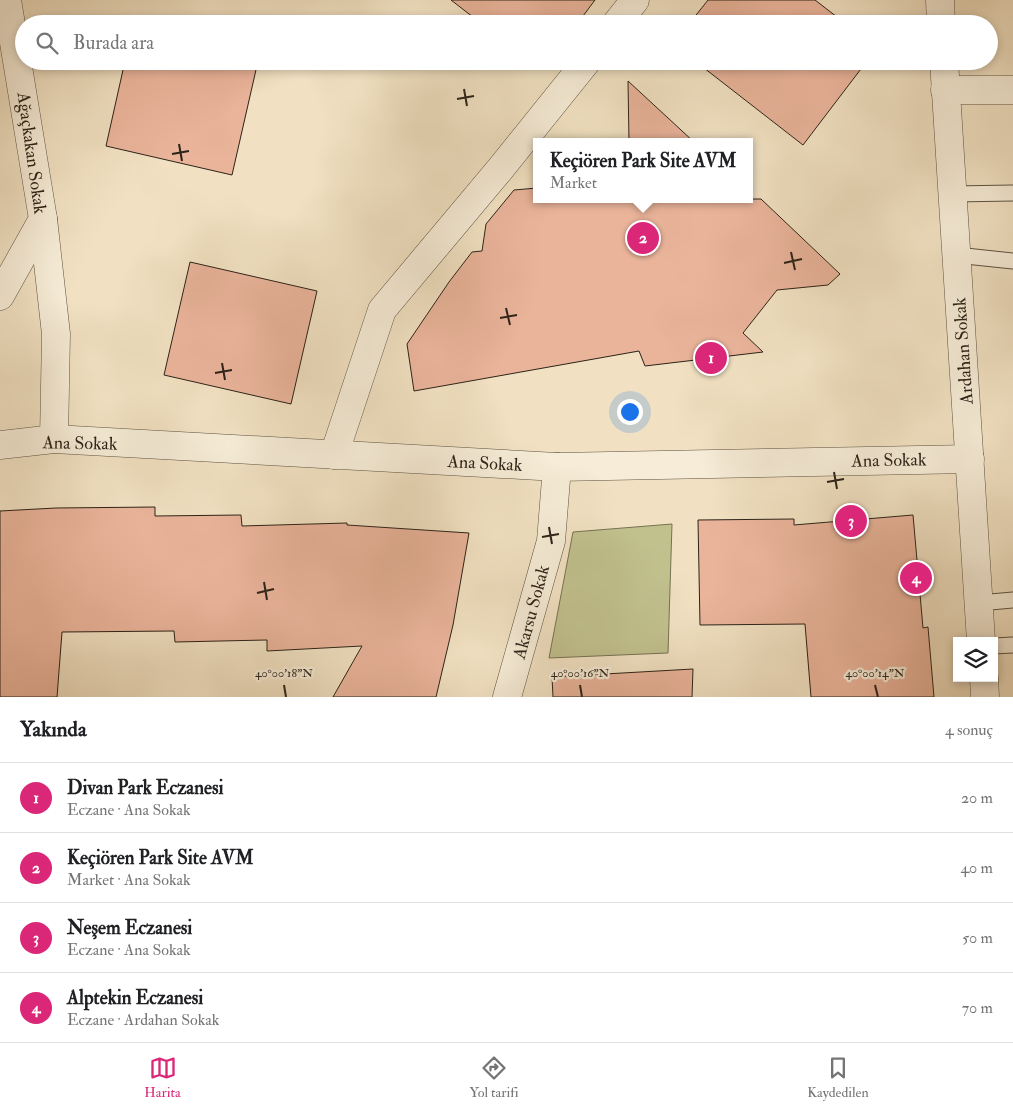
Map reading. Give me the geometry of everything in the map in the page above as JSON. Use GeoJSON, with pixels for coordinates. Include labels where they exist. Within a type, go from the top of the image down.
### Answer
{"type":"FeatureCollection","features":[{"type":"Feature","properties":{"kind":"street","name":"Ağaçkakan Sokak"},"geometry":{"type":"LineString","coordinates":[[0,296],[43,219],[10,78],[7,0]]}},
{"type":"Feature","properties":{"kind":"street"},"geometry":{"type":"LineString","coordinates":[[623,15],[635,0]]}},
{"type":"Feature","properties":{"kind":"street"},"geometry":{"type":"LineString","coordinates":[[940,0],[941,15]]}},
{"type":"Feature","properties":{"kind":"street"},"geometry":{"type":"LineString","coordinates":[[334,455],[382,310],[501,168],[580,70]]}},
{"type":"Feature","properties":{"kind":"street","name":"Ardahan Sokak"},"geometry":{"type":"LineString","coordinates":[[945,70],[982,637]]}},
{"type":"Feature","properties":{"kind":"street"},"geometry":{"type":"LineString","coordinates":[[946,90],[1013,90]]}},
{"type":"Feature","properties":{"kind":"street"},"geometry":{"type":"LineString","coordinates":[[43,219],[56,334],[54,439]]}},
{"type":"Feature","properties":{"kind":"street","name":"Ana Sokak"},"geometry":{"type":"LineString","coordinates":[[0,446],[54,439],[557,467],[970,459]]}},
{"type":"Feature","properties":{"kind":"street","name":"Akarsu Sokak"},"geometry":{"type":"LineString","coordinates":[[508,697],[551,540],[557,467]]}},
{"type":"Feature","properties":{"kind":"street"},"geometry":{"type":"LineString","coordinates":[[984,682],[985,697]]}},
{"type":"Feature","properties":{"kind":"lane"},"geometry":{"type":"LineString","coordinates":[[952,194],[1013,193]]}},
{"type":"Feature","properties":{"kind":"lane"},"geometry":{"type":"LineString","coordinates":[[956,255],[1013,262]]}},
{"type":"Feature","properties":{"kind":"lane"},"geometry":{"type":"LineString","coordinates":[[979,603],[1013,600]]}},
{"type":"Feature","properties":{"kind":"lane"},"geometry":{"type":"LineString","coordinates":[[998,646],[1013,644]]}},
{"type":"Feature","properties":{"kind":"green space"},"geometry":{"type":"Polygon","coordinates":[[[672,524],[668,653],[549,658],[573,532],[672,524]]]}},
{"type":"Feature","properties":{"kind":"building"},"geometry":{"type":"Polygon","coordinates":[[[451,0],[595,0],[584,15],[470,15],[451,0]]]}},
{"type":"Feature","properties":{"kind":"building"},"geometry":{"type":"Polygon","coordinates":[[[708,0],[815,0],[834,15],[696,15],[708,0]]]}},
{"type":"Feature","properties":{"kind":"building"},"geometry":{"type":"Polygon","coordinates":[[[123,70],[256,70],[232,175],[106,146],[123,70]]]}},
{"type":"Feature","properties":{"kind":"building"},"geometry":{"type":"Polygon","coordinates":[[[707,70],[860,70],[803,145],[707,70]]]}},
{"type":"Feature","properties":{"kind":"building"},"geometry":{"type":"Polygon","coordinates":[[[628,81],[690,138],[629,138],[628,81]]]}},
{"type":"Feature","properties":{"kind":"building"},"geometry":{"type":"Polygon","coordinates":[[[533,188],[533,203],[753,203],[753,199],[761,199],[840,274],[828,285],[777,290],[743,333],[763,352],[645,366],[639,351],[414,391],[407,344],[472,252],[482,251],[486,224],[514,190],[533,188]]]}},
{"type":"Feature","properties":{"kind":"building"},"geometry":{"type":"Polygon","coordinates":[[[190,262],[317,291],[291,404],[164,375],[190,262]]]}},
{"type":"Feature","properties":{"kind":"building"},"geometry":{"type":"Polygon","coordinates":[[[155,507],[155,516],[241,515],[242,526],[347,523],[347,525],[469,533],[453,625],[436,697],[333,697],[362,646],[267,651],[267,640],[175,642],[174,631],[62,632],[57,697],[0,697],[0,511],[56,508],[155,507]]]}},
{"type":"Feature","properties":{"kind":"building"},"geometry":{"type":"Polygon","coordinates":[[[913,515],[923,628],[928,627],[934,697],[811,697],[805,624],[700,625],[698,520],[794,519],[794,525],[913,515]]]}},
{"type":"Feature","properties":{"kind":"building"},"geometry":{"type":"Polygon","coordinates":[[[693,669],[692,697],[553,697],[552,677],[693,669]]]}},
{"type":"Feature","properties":{"kind":"place","name":"Keçiören Park Site AVM"},"geometry":{"type":"Point","coordinates":[643,238]}},
{"type":"Feature","properties":{"kind":"place","name":"Divan Park Eczanesi"},"geometry":{"type":"Point","coordinates":[711,358]}},
{"type":"Feature","properties":{"kind":"place","name":"Neşem Eczanesi"},"geometry":{"type":"Point","coordinates":[851,521]}},
{"type":"Feature","properties":{"kind":"place","name":"Alptekin Eczanesi"},"geometry":{"type":"Point","coordinates":[916,578]}}]}
